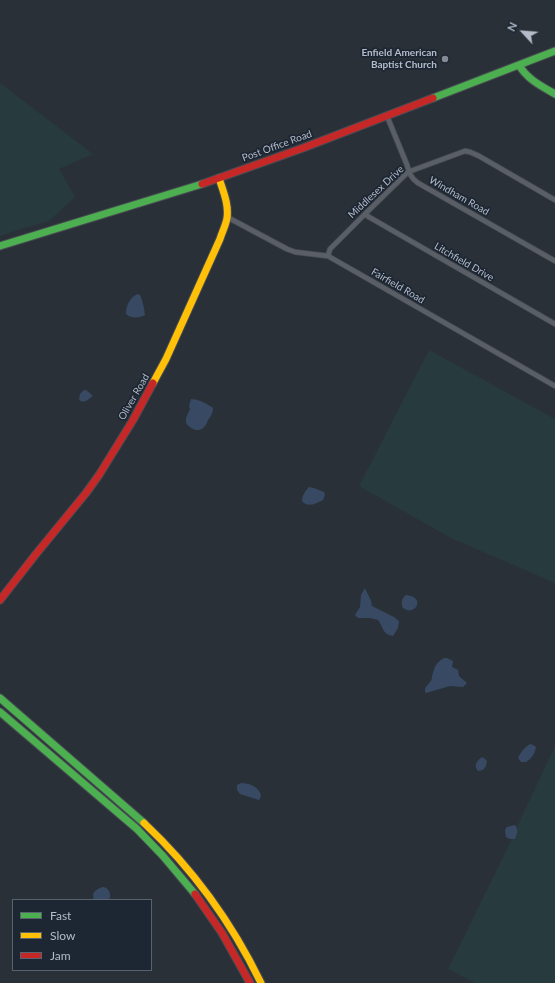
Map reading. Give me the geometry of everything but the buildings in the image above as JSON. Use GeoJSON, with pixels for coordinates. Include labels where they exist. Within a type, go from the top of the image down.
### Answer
{"type":"FeatureCollection","features":[{"type":"Feature","properties":{"kind":"main road","name":"Post Office Road"},"geometry":{"type":"LineString","coordinates":[[0,246],[219,178],[387,116],[555,51]]}},
{"type":"Feature","properties":{"kind":"main road"},"geometry":{"type":"LineString","coordinates":[[519,65],[528,77],[555,94]]}},
{"type":"Feature","properties":{"kind":"main road","name":"Oliver Road"},"geometry":{"type":"LineString","coordinates":[[0,600],[99,475],[133,420],[166,359],[220,239],[227,217],[225,200],[219,178]]}},
{"type":"Feature","properties":{"kind":"main road"},"geometry":{"type":"LineString","coordinates":[[0,698],[136,814],[173,851],[201,884],[222,913],[244,950],[261,983]]}},
{"type":"Feature","properties":{"kind":"main road"},"geometry":{"type":"LineString","coordinates":[[0,712],[123,817],[163,855],[190,886],[212,917],[236,956],[250,983]]}},
{"type":"Feature","properties":{"kind":"street","name":"Windham Road"},"geometry":{"type":"LineString","coordinates":[[387,116],[407,165],[408,172],[412,178],[418,183],[555,261]]}},
{"type":"Feature","properties":{"kind":"street","name":"Middlesex Drive"},"geometry":{"type":"LineString","coordinates":[[328,256],[330,249],[408,172],[465,151],[470,152],[555,200]]}},
{"type":"Feature","properties":{"kind":"street","name":"Litchfield Drive"},"geometry":{"type":"LineString","coordinates":[[365,214],[555,324]]}},
{"type":"Feature","properties":{"kind":"street","name":"Fairfield Road"},"geometry":{"type":"LineString","coordinates":[[227,217],[286,249],[295,252],[328,256],[555,386]]}},
{"type":"Feature","properties":{"kind":"green space"},"geometry":{"type":"Polygon","coordinates":[[[0,83],[93,154],[59,169],[75,197],[49,221],[0,236],[0,83]]]}},
{"type":"Feature","properties":{"kind":"green space"},"geometry":{"type":"Polygon","coordinates":[[[429,350],[555,419],[555,583],[451,538],[359,486],[429,350]]]}},
{"type":"Feature","properties":{"kind":"green space"},"geometry":{"type":"Polygon","coordinates":[[[555,746],[555,983],[475,983],[448,969],[512,839],[514,839],[518,829],[517,827],[555,746]]]}},
{"type":"Feature","properties":{"kind":"water"},"geometry":{"type":"Polygon","coordinates":[[[137,294],[140,295],[145,315],[138,317],[128,316],[126,314],[130,300],[137,294]]]}},
{"type":"Feature","properties":{"kind":"water"},"geometry":{"type":"Polygon","coordinates":[[[84,390],[92,395],[92,397],[83,402],[79,400],[80,394],[84,390]]]}},
{"type":"Feature","properties":{"kind":"water"},"geometry":{"type":"Polygon","coordinates":[[[191,399],[203,402],[213,408],[212,414],[206,425],[199,430],[189,427],[186,423],[191,399]]]}},
{"type":"Feature","properties":{"kind":"water"},"geometry":{"type":"Polygon","coordinates":[[[309,487],[324,492],[325,495],[323,500],[309,505],[304,503],[302,501],[303,497],[309,487]]]}},
{"type":"Feature","properties":{"kind":"water"},"geometry":{"type":"Polygon","coordinates":[[[365,588],[371,600],[372,606],[399,621],[398,628],[393,636],[385,632],[378,620],[358,618],[355,615],[360,607],[361,595],[365,588]]]}},
{"type":"Feature","properties":{"kind":"water"},"geometry":{"type":"Polygon","coordinates":[[[406,595],[416,599],[417,602],[417,606],[411,610],[407,610],[402,606],[402,599],[406,595]]]}},
{"type":"Feature","properties":{"kind":"water"},"geometry":{"type":"Polygon","coordinates":[[[444,658],[453,661],[452,667],[458,670],[459,676],[467,683],[463,687],[450,686],[426,693],[425,688],[432,680],[436,666],[444,658]]]}},
{"type":"Feature","properties":{"kind":"water"},"geometry":{"type":"Polygon","coordinates":[[[530,744],[536,747],[534,754],[526,762],[521,762],[518,758],[523,750],[530,744]]]}},
{"type":"Feature","properties":{"kind":"water"},"geometry":{"type":"Polygon","coordinates":[[[482,757],[487,761],[486,766],[483,770],[478,771],[476,765],[478,760],[482,757]]]}},
{"type":"Feature","properties":{"kind":"water"},"geometry":{"type":"Polygon","coordinates":[[[241,783],[251,785],[259,790],[261,796],[259,800],[240,794],[237,790],[237,785],[241,783]]]}},
{"type":"Feature","properties":{"kind":"water"},"geometry":{"type":"Polygon","coordinates":[[[515,825],[517,834],[515,839],[506,837],[505,830],[507,827],[515,825]]]}},
{"type":"Feature","properties":{"kind":"water"},"geometry":{"type":"Polygon","coordinates":[[[103,887],[107,889],[110,896],[109,899],[94,899],[93,895],[98,889],[103,887]]]}},
{"type":"Feature","properties":{"kind":"traffic: fast"},"geometry":{"type":"LineString","coordinates":[[433,98],[555,51]]}},
{"type":"Feature","properties":{"kind":"traffic: fast"},"geometry":{"type":"LineString","coordinates":[[519,65],[530,78],[555,94]]}},
{"type":"Feature","properties":{"kind":"traffic: fast"},"geometry":{"type":"LineString","coordinates":[[0,246],[202,184]]}},
{"type":"Feature","properties":{"kind":"traffic: fast"},"geometry":{"type":"LineString","coordinates":[[0,698],[144,823]]}},
{"type":"Feature","properties":{"kind":"traffic: fast"},"geometry":{"type":"LineString","coordinates":[[0,712],[137,829],[163,856],[195,894]]}},
{"type":"Feature","properties":{"kind":"traffic: slow"},"geometry":{"type":"LineString","coordinates":[[153,383],[166,359],[226,223],[226,203],[219,178]]}},
{"type":"Feature","properties":{"kind":"traffic: slow"},"geometry":{"type":"LineString","coordinates":[[144,823],[179,859],[210,898],[237,939],[261,983]]}},
{"type":"Feature","properties":{"kind":"traffic: jam"},"geometry":{"type":"LineString","coordinates":[[202,184],[303,148],[433,98]]}},
{"type":"Feature","properties":{"kind":"traffic: jam"},"geometry":{"type":"LineString","coordinates":[[0,600],[99,475],[133,420],[153,383]]}},
{"type":"Feature","properties":{"kind":"traffic: jam"},"geometry":{"type":"LineString","coordinates":[[195,894],[222,933],[250,983]]}},
{"type":"Feature","properties":{"kind":"place","name":"Enfield American Baptist Church"},"geometry":{"type":"Point","coordinates":[445,59]}}]}
